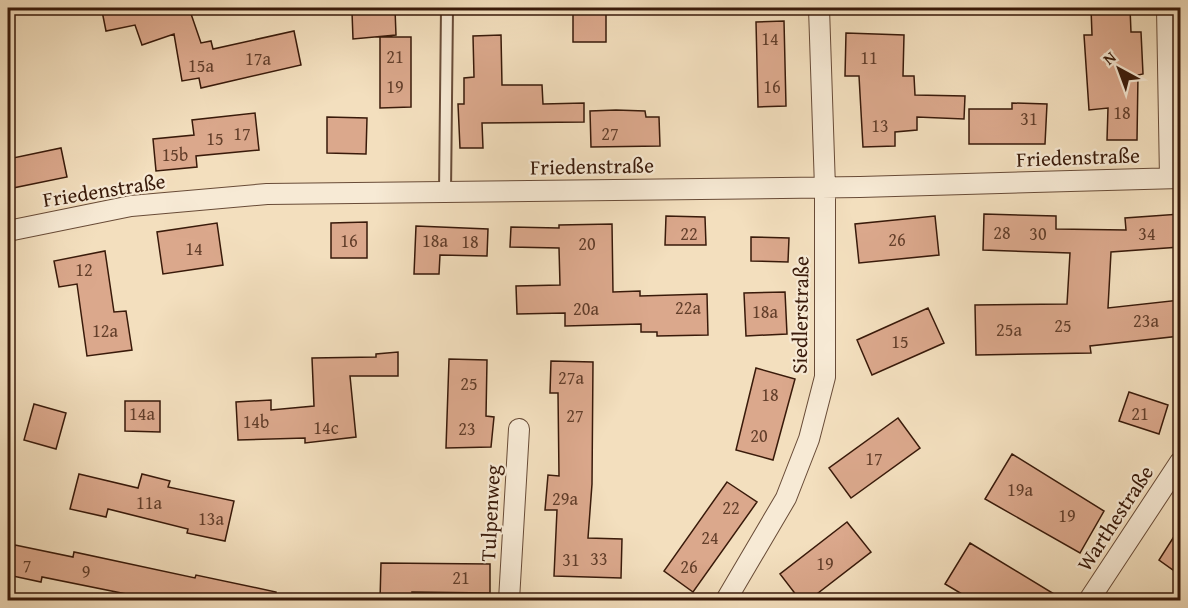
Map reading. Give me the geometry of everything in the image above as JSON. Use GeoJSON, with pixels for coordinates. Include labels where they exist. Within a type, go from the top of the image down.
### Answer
{"type":"FeatureCollection","features":[{"type":"Feature","properties":{"kind":"street","name":"Siedlerstraße"},"geometry":{"type":"LineString","coordinates":[[726,600],[786,498],[809,439],[825,377],[825,188],[819,8]]}},
{"type":"Feature","properties":{"kind":"street"},"geometry":{"type":"LineString","coordinates":[[1167,8],[1175,178]]}},
{"type":"Feature","properties":{"kind":"street","name":"Friedenstraße"},"geometry":{"type":"LineString","coordinates":[[8,231],[131,206],[267,194],[825,188],[1175,178]]}},
{"type":"Feature","properties":{"kind":"street","name":"Tulpenweg"},"geometry":{"type":"LineString","coordinates":[[509,600],[519,429]]}},
{"type":"Feature","properties":{"kind":"street","name":"Warthestraße"},"geometry":{"type":"LineString","coordinates":[[1089,600],[1180,462]]}},
{"type":"Feature","properties":{"kind":"lane"},"geometry":{"type":"LineString","coordinates":[[445,192],[447,8]]}},
{"type":"Feature","properties":{"kind":"building"},"geometry":{"type":"Polygon","coordinates":[[[117,8],[189,8],[201,43],[211,41],[213,49],[294,31],[301,65],[201,88],[199,78],[182,81],[174,34],[142,45],[135,25],[106,31],[102,11],[117,8]]]}},
{"type":"Feature","properties":{"kind":"building"},"geometry":{"type":"Polygon","coordinates":[[[573,8],[606,8],[606,42],[573,42],[573,8]]]}},
{"type":"Feature","properties":{"kind":"building"},"geometry":{"type":"Polygon","coordinates":[[[1091,8],[1130,8],[1131,32],[1141,32],[1143,74],[1138,75],[1137,140],[1107,140],[1108,108],[1089,110],[1084,35],[1092,35],[1091,8]]]}},
{"type":"Feature","properties":{"kind":"building"},"geometry":{"type":"Polygon","coordinates":[[[395,9],[396,35],[353,39],[352,12],[395,9]]]}},
{"type":"Feature","properties":{"kind":"building"},"geometry":{"type":"Polygon","coordinates":[[[784,21],[786,106],[758,107],[756,22],[784,21]]]}},
{"type":"Feature","properties":{"kind":"building"},"geometry":{"type":"Polygon","coordinates":[[[846,33],[904,35],[903,76],[914,76],[915,95],[965,96],[964,119],[917,117],[917,130],[895,132],[895,146],[863,147],[859,76],[845,76],[846,33]]]}},
{"type":"Feature","properties":{"kind":"building"},"geometry":{"type":"Polygon","coordinates":[[[501,35],[502,85],[542,85],[543,104],[584,103],[584,122],[482,123],[483,148],[460,148],[458,104],[464,104],[464,78],[474,77],[473,36],[501,35]]]}},
{"type":"Feature","properties":{"kind":"building"},"geometry":{"type":"Polygon","coordinates":[[[380,37],[411,37],[411,107],[380,108],[380,37]]]}},
{"type":"Feature","properties":{"kind":"building"},"geometry":{"type":"Polygon","coordinates":[[[1012,103],[1047,104],[1045,144],[969,144],[969,109],[1012,109],[1012,103]]]}},
{"type":"Feature","properties":{"kind":"building"},"geometry":{"type":"Polygon","coordinates":[[[590,111],[645,111],[646,117],[659,117],[660,146],[591,147],[590,111]]]}},
{"type":"Feature","properties":{"kind":"building"},"geometry":{"type":"Polygon","coordinates":[[[255,113],[259,150],[196,156],[197,167],[156,171],[153,139],[194,135],[192,120],[255,113]]]}},
{"type":"Feature","properties":{"kind":"building"},"geometry":{"type":"Polygon","coordinates":[[[327,117],[367,118],[366,154],[327,153],[327,117]]]}},
{"type":"Feature","properties":{"kind":"building"},"geometry":{"type":"Polygon","coordinates":[[[61,148],[67,177],[8,189],[8,159],[61,148]]]}},
{"type":"Feature","properties":{"kind":"building"},"geometry":{"type":"Polygon","coordinates":[[[984,214],[1056,216],[1056,229],[1126,230],[1125,218],[1180,214],[1180,247],[1111,252],[1108,308],[1180,300],[1180,336],[1090,346],[1091,353],[976,355],[975,305],[1067,304],[1070,253],[983,250],[984,214]]]}},
{"type":"Feature","properties":{"kind":"building"},"geometry":{"type":"Polygon","coordinates":[[[666,216],[705,217],[706,245],[665,245],[666,216]]]}},
{"type":"Feature","properties":{"kind":"building"},"geometry":{"type":"Polygon","coordinates":[[[935,216],[939,255],[859,263],[855,224],[935,216]]]}},
{"type":"Feature","properties":{"kind":"building"},"geometry":{"type":"Polygon","coordinates":[[[367,222],[367,258],[331,258],[331,223],[367,222]]]}},
{"type":"Feature","properties":{"kind":"building"},"geometry":{"type":"Polygon","coordinates":[[[217,223],[223,265],[163,274],[157,232],[217,223]]]}},
{"type":"Feature","properties":{"kind":"building"},"geometry":{"type":"Polygon","coordinates":[[[612,224],[613,292],[640,291],[640,296],[707,294],[708,335],[657,336],[657,332],[641,332],[641,324],[565,326],[565,313],[517,314],[516,286],[560,285],[559,248],[510,247],[511,227],[559,228],[559,225],[612,224]]]}},
{"type":"Feature","properties":{"kind":"building"},"geometry":{"type":"Polygon","coordinates":[[[416,226],[488,229],[487,256],[440,255],[439,274],[414,274],[416,226]]]}},
{"type":"Feature","properties":{"kind":"building"},"geometry":{"type":"Polygon","coordinates":[[[751,237],[789,238],[788,262],[751,261],[751,237]]]}},
{"type":"Feature","properties":{"kind":"building"},"geometry":{"type":"Polygon","coordinates":[[[105,251],[114,312],[126,311],[132,350],[87,356],[77,284],[59,287],[54,261],[105,251]]]}},
{"type":"Feature","properties":{"kind":"building"},"geometry":{"type":"Polygon","coordinates":[[[785,292],[787,334],[746,336],[744,293],[785,292]]]}},
{"type":"Feature","properties":{"kind":"building"},"geometry":{"type":"Polygon","coordinates":[[[928,308],[944,343],[872,375],[857,340],[928,308]]]}},
{"type":"Feature","properties":{"kind":"building"},"geometry":{"type":"Polygon","coordinates":[[[398,352],[398,376],[350,376],[356,437],[305,443],[305,438],[238,440],[236,402],[271,400],[271,410],[314,406],[312,358],[376,357],[376,354],[398,352]]]}},
{"type":"Feature","properties":{"kind":"building"},"geometry":{"type":"Polygon","coordinates":[[[449,359],[487,360],[486,416],[494,417],[491,447],[446,448],[449,359]]]}},
{"type":"Feature","properties":{"kind":"building"},"geometry":{"type":"Polygon","coordinates":[[[551,361],[593,362],[592,484],[588,538],[622,539],[621,578],[554,576],[557,510],[545,510],[548,475],[559,476],[558,393],[550,393],[551,361]]]}},
{"type":"Feature","properties":{"kind":"building"},"geometry":{"type":"Polygon","coordinates":[[[756,368],[795,379],[773,460],[736,450],[756,368]]]}},
{"type":"Feature","properties":{"kind":"building"},"geometry":{"type":"Polygon","coordinates":[[[1129,392],[1168,405],[1159,434],[1119,421],[1129,392]]]}},
{"type":"Feature","properties":{"kind":"building"},"geometry":{"type":"Polygon","coordinates":[[[125,401],[160,401],[160,432],[125,431],[125,401]]]}},
{"type":"Feature","properties":{"kind":"building"},"geometry":{"type":"Polygon","coordinates":[[[34,404],[66,413],[56,449],[24,440],[34,404]]]}},
{"type":"Feature","properties":{"kind":"building"},"geometry":{"type":"Polygon","coordinates":[[[898,418],[920,448],[851,498],[829,468],[898,418]]]}},
{"type":"Feature","properties":{"kind":"building"},"geometry":{"type":"Polygon","coordinates":[[[1012,454],[1104,511],[1080,553],[985,499],[1012,454]]]}},
{"type":"Feature","properties":{"kind":"building"},"geometry":{"type":"Polygon","coordinates":[[[79,474],[138,488],[142,474],[170,481],[168,487],[234,501],[225,541],[187,533],[188,529],[108,509],[106,517],[70,509],[79,474]]]}},
{"type":"Feature","properties":{"kind":"building"},"geometry":{"type":"Polygon","coordinates":[[[727,482],[757,502],[693,592],[664,571],[727,482]]]}},
{"type":"Feature","properties":{"kind":"building"},"geometry":{"type":"Polygon","coordinates":[[[847,522],[871,552],[809,600],[800,600],[780,574],[847,522]]]}},
{"type":"Feature","properties":{"kind":"building"},"geometry":{"type":"Polygon","coordinates":[[[1180,527],[1180,575],[1159,560],[1180,527]]]}},
{"type":"Feature","properties":{"kind":"building"},"geometry":{"type":"Polygon","coordinates":[[[970,543],[1064,600],[972,600],[945,584],[970,543]]]}},
{"type":"Feature","properties":{"kind":"building"},"geometry":{"type":"Polygon","coordinates":[[[15,545],[73,557],[74,552],[195,578],[196,575],[276,592],[275,600],[156,600],[42,577],[41,582],[8,575],[15,545]]]}},
{"type":"Feature","properties":{"kind":"building"},"geometry":{"type":"Polygon","coordinates":[[[381,563],[490,564],[490,593],[412,592],[412,600],[380,600],[381,563]]]}}]}
